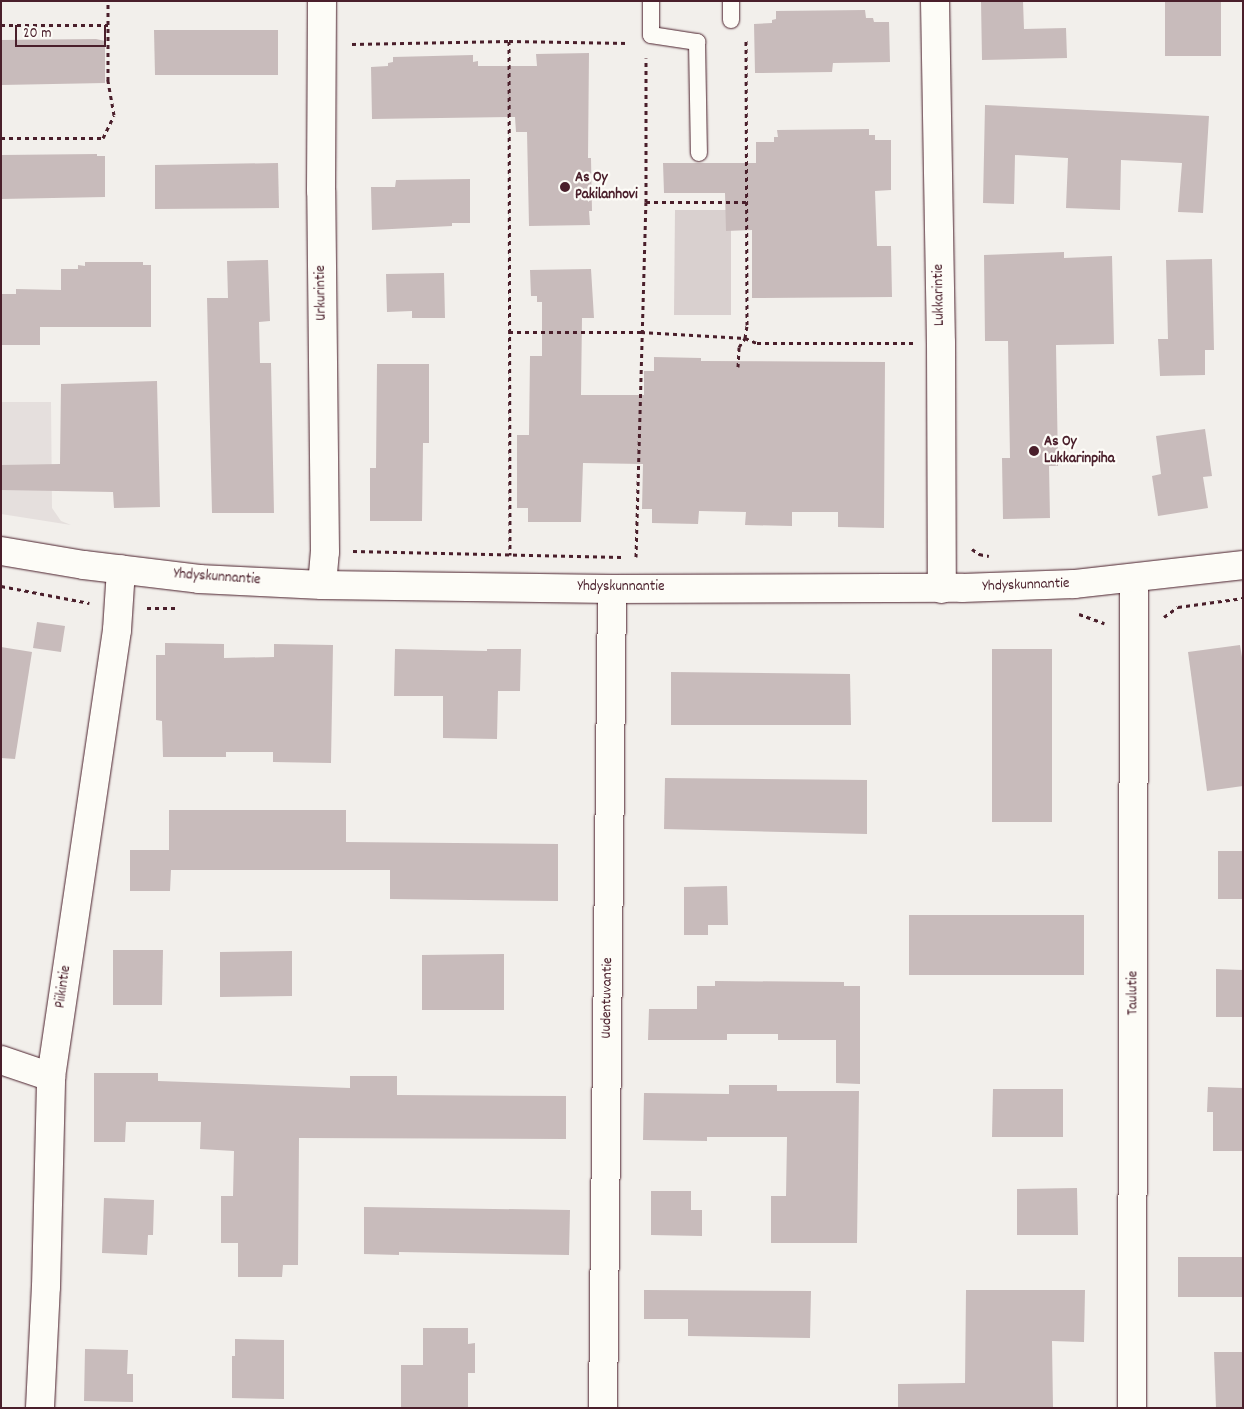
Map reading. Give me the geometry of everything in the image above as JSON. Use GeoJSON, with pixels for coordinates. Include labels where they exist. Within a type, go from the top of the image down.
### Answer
{"type":"FeatureCollection","features":[{"type":"Feature","properties":{"kind":"street","name":"Urkurintie"},"geometry":{"type":"LineString","coordinates":[[322,1],[321,191],[325,552],[322,585]]}},
{"type":"Feature","properties":{"kind":"street","name":"Lukkarintie"},"geometry":{"type":"LineString","coordinates":[[935,1],[941,344],[942,589]]}},
{"type":"Feature","properties":{"kind":"street","name":"Yhdyskunnantie"},"geometry":{"type":"LineString","coordinates":[[1,551],[199,579],[322,585],[612,589],[942,589],[1074,584],[1243,565]]}},
{"type":"Feature","properties":{"kind":"street","name":"Piikintie"},"geometry":{"type":"LineString","coordinates":[[40,1408],[46,1287],[51,1078],[117,630],[121,569]]}},
{"type":"Feature","properties":{"kind":"street","name":"Taulutie"},"geometry":{"type":"LineString","coordinates":[[1132,1408],[1134,578]]}},
{"type":"Feature","properties":{"kind":"street","name":"Uudentuvantie"},"geometry":{"type":"LineString","coordinates":[[603,1408],[612,589]]}},
{"type":"Feature","properties":{"kind":"street"},"geometry":{"type":"LineString","coordinates":[[1,1060],[51,1078]]}},
{"type":"Feature","properties":{"kind":"lane"},"geometry":{"type":"LineString","coordinates":[[650,1],[648,39],[697,42],[699,153]]}},
{"type":"Feature","properties":{"kind":"lane"},"geometry":{"type":"LineString","coordinates":[[731,1],[731,20]]}},
{"type":"Feature","properties":{"kind":"path"},"geometry":{"type":"LineString","coordinates":[[1,138],[103,138],[114,114],[108,80],[108,1]]}},
{"type":"Feature","properties":{"kind":"path"},"geometry":{"type":"LineString","coordinates":[[1,25],[108,25]]}},
{"type":"Feature","properties":{"kind":"path"},"geometry":{"type":"LineString","coordinates":[[738,367],[739,347],[745,338],[747,325],[746,30]]}},
{"type":"Feature","properties":{"kind":"path"},"geometry":{"type":"LineString","coordinates":[[348,44],[648,39],[646,202],[636,557]]}},
{"type":"Feature","properties":{"kind":"path"},"geometry":{"type":"LineString","coordinates":[[509,41],[510,555]]}},
{"type":"Feature","properties":{"kind":"path"},"geometry":{"type":"LineString","coordinates":[[646,202],[746,202]]}},
{"type":"Feature","properties":{"kind":"path"},"geometry":{"type":"LineString","coordinates":[[510,332],[641,332],[745,338],[757,343],[941,344]]}},
{"type":"Feature","properties":{"kind":"shaded area"},"geometry":{"type":"Polygon","coordinates":[[[675,210],[731,210],[731,315],[674,315],[675,210]]]}},
{"type":"Feature","properties":{"kind":"shaded area"},"geometry":{"type":"Polygon","coordinates":[[[1,402],[51,402],[52,508],[61,521],[71,525],[1,514],[1,402]]]}},
{"type":"Feature","properties":{"kind":"building"},"geometry":{"type":"Polygon","coordinates":[[[981,1],[1023,1],[1024,29],[1066,28],[1067,58],[982,60],[981,1]]]}},
{"type":"Feature","properties":{"kind":"building"},"geometry":{"type":"Polygon","coordinates":[[[1165,1],[1221,1],[1221,56],[1165,56],[1165,1]]]}},
{"type":"Feature","properties":{"kind":"building"},"geometry":{"type":"Polygon","coordinates":[[[865,10],[866,18],[873,18],[874,22],[889,22],[890,62],[833,63],[832,72],[755,73],[754,24],[772,23],[772,20],[776,19],[776,11],[865,10]]]}},
{"type":"Feature","properties":{"kind":"building"},"geometry":{"type":"Polygon","coordinates":[[[154,30],[278,30],[278,75],[155,75],[154,30]]]}},
{"type":"Feature","properties":{"kind":"building"},"geometry":{"type":"Polygon","coordinates":[[[96,39],[105,41],[105,83],[1,85],[1,40],[96,39]]]}},
{"type":"Feature","properties":{"kind":"building"},"geometry":{"type":"Polygon","coordinates":[[[589,53],[588,158],[591,158],[592,211],[589,211],[590,225],[529,226],[527,132],[516,132],[515,117],[372,119],[371,67],[388,66],[388,63],[393,62],[393,57],[473,55],[473,62],[478,61],[478,66],[537,66],[536,54],[589,53]]]}},
{"type":"Feature","properties":{"kind":"building"},"geometry":{"type":"Polygon","coordinates":[[[985,105],[1209,116],[1203,213],[1178,212],[1182,163],[1121,160],[1120,210],[1066,208],[1068,158],[1015,155],[1014,204],[983,203],[985,105]]]}},
{"type":"Feature","properties":{"kind":"building"},"geometry":{"type":"Polygon","coordinates":[[[869,129],[869,135],[875,135],[875,140],[891,140],[891,190],[875,191],[877,246],[891,246],[892,297],[752,298],[752,230],[726,231],[725,193],[664,193],[663,163],[756,163],[756,142],[774,142],[774,137],[778,137],[777,130],[869,129]]]}},
{"type":"Feature","properties":{"kind":"building"},"geometry":{"type":"Polygon","coordinates":[[[97,154],[97,156],[105,156],[105,197],[1,199],[1,155],[97,154]]]}},
{"type":"Feature","properties":{"kind":"building"},"geometry":{"type":"Polygon","coordinates":[[[278,163],[279,208],[155,209],[155,165],[278,163]]]}},
{"type":"Feature","properties":{"kind":"building"},"geometry":{"type":"Polygon","coordinates":[[[470,179],[470,223],[452,223],[452,226],[372,230],[371,187],[395,187],[396,180],[470,179]]]}},
{"type":"Feature","properties":{"kind":"building"},"geometry":{"type":"Polygon","coordinates":[[[1064,252],[1064,258],[1112,256],[1114,344],[1056,345],[1058,466],[1049,466],[1050,518],[1003,519],[1002,458],[1010,458],[1008,341],[985,341],[984,255],[1064,252]]]}},
{"type":"Feature","properties":{"kind":"building"},"geometry":{"type":"Polygon","coordinates":[[[1212,259],[1214,350],[1205,350],[1205,375],[1160,376],[1158,339],[1168,339],[1166,260],[1212,259]]]}},
{"type":"Feature","properties":{"kind":"building"},"geometry":{"type":"Polygon","coordinates":[[[268,260],[270,321],[259,322],[260,363],[271,363],[274,513],[212,513],[207,298],[228,298],[227,261],[268,260]]]}},
{"type":"Feature","properties":{"kind":"building"},"geometry":{"type":"Polygon","coordinates":[[[85,262],[143,262],[143,265],[151,265],[151,327],[40,327],[40,345],[1,345],[1,294],[16,294],[16,289],[61,290],[61,269],[78,269],[78,265],[85,266],[85,262]]]}},
{"type":"Feature","properties":{"kind":"building"},"geometry":{"type":"Polygon","coordinates":[[[591,269],[594,318],[582,318],[581,395],[644,395],[644,371],[654,371],[654,357],[701,358],[701,361],[885,362],[884,528],[838,527],[838,512],[792,512],[792,526],[745,525],[746,512],[699,511],[698,524],[652,523],[652,509],[642,509],[643,464],[583,463],[581,522],[528,522],[528,508],[517,508],[517,435],[529,435],[530,356],[542,356],[542,302],[537,302],[537,296],[531,296],[530,270],[591,269]]]}},
{"type":"Feature","properties":{"kind":"building"},"geometry":{"type":"Polygon","coordinates":[[[444,273],[445,318],[412,318],[412,311],[387,312],[386,274],[444,273]]]}},
{"type":"Feature","properties":{"kind":"building"},"geometry":{"type":"Polygon","coordinates":[[[377,364],[429,364],[429,443],[423,443],[422,521],[370,521],[370,468],[376,468],[377,364]]]}},
{"type":"Feature","properties":{"kind":"building"},"geometry":{"type":"Polygon","coordinates":[[[157,381],[160,507],[114,508],[113,492],[1,490],[1,465],[60,464],[61,384],[157,381]]]}},
{"type":"Feature","properties":{"kind":"building","name":"As Oy Lukkarinpiha"},"geometry":{"type":"Polygon","coordinates":[[[1205,429],[1212,476],[1203,477],[1208,508],[1158,516],[1152,476],[1161,474],[1156,436],[1205,429]]]}},
{"type":"Feature","properties":{"kind":"building"},"geometry":{"type":"Polygon","coordinates":[[[37,622],[65,626],[61,652],[33,648],[37,622]]]}},
{"type":"Feature","properties":{"kind":"building"},"geometry":{"type":"Polygon","coordinates":[[[165,643],[224,644],[224,658],[274,657],[274,644],[333,645],[331,763],[273,762],[273,752],[226,752],[226,757],[163,757],[162,721],[156,720],[156,655],[165,655],[165,643]]]}},
{"type":"Feature","properties":{"kind":"building"},"geometry":{"type":"Polygon","coordinates":[[[1240,645],[1243,663],[1243,786],[1207,791],[1188,652],[1240,645]]]}},
{"type":"Feature","properties":{"kind":"building"},"geometry":{"type":"Polygon","coordinates":[[[1,647],[32,652],[15,759],[1,758],[1,647]]]}},
{"type":"Feature","properties":{"kind":"building"},"geometry":{"type":"Polygon","coordinates":[[[395,649],[487,651],[487,649],[521,649],[520,691],[498,691],[497,739],[443,738],[443,696],[394,696],[395,649]]]}},
{"type":"Feature","properties":{"kind":"building"},"geometry":{"type":"Polygon","coordinates":[[[992,649],[1052,649],[1052,822],[992,822],[992,649]]]}},
{"type":"Feature","properties":{"kind":"building"},"geometry":{"type":"Polygon","coordinates":[[[671,672],[850,674],[851,725],[671,725],[671,672]]]}},
{"type":"Feature","properties":{"kind":"building"},"geometry":{"type":"Polygon","coordinates":[[[665,778],[867,780],[867,834],[664,829],[665,778]]]}},
{"type":"Feature","properties":{"kind":"building"},"geometry":{"type":"Polygon","coordinates":[[[169,810],[346,810],[346,842],[558,844],[558,901],[390,899],[390,870],[171,870],[170,891],[130,891],[130,850],[169,850],[169,810]]]}},
{"type":"Feature","properties":{"kind":"building"},"geometry":{"type":"Polygon","coordinates":[[[1218,851],[1243,851],[1243,899],[1218,899],[1218,851]]]}},
{"type":"Feature","properties":{"kind":"building"},"geometry":{"type":"Polygon","coordinates":[[[727,886],[728,925],[708,925],[708,935],[684,935],[684,887],[727,886]]]}},
{"type":"Feature","properties":{"kind":"building"},"geometry":{"type":"Polygon","coordinates":[[[909,915],[1084,915],[1084,975],[909,975],[909,915]]]}},
{"type":"Feature","properties":{"kind":"building"},"geometry":{"type":"Polygon","coordinates":[[[113,950],[163,950],[162,1005],[113,1005],[113,950]]]}},
{"type":"Feature","properties":{"kind":"building"},"geometry":{"type":"Polygon","coordinates":[[[292,951],[292,996],[220,997],[220,952],[292,951]]]}},
{"type":"Feature","properties":{"kind":"building"},"geometry":{"type":"Polygon","coordinates":[[[504,954],[504,1010],[422,1010],[422,955],[504,954]]]}},
{"type":"Feature","properties":{"kind":"building"},"geometry":{"type":"Polygon","coordinates":[[[1216,969],[1243,970],[1243,1017],[1216,1017],[1216,969]]]}},
{"type":"Feature","properties":{"kind":"building"},"geometry":{"type":"Polygon","coordinates":[[[715,981],[844,982],[844,986],[860,986],[860,1084],[836,1083],[836,1040],[778,1040],[778,1034],[727,1034],[727,1040],[648,1040],[649,1009],[697,1009],[697,986],[715,986],[715,981]]]}},
{"type":"Feature","properties":{"kind":"building"},"geometry":{"type":"Polygon","coordinates":[[[94,1073],[158,1073],[158,1081],[350,1088],[350,1076],[397,1076],[397,1095],[566,1096],[566,1139],[299,1138],[298,1265],[283,1265],[282,1277],[238,1277],[238,1243],[221,1243],[221,1196],[233,1196],[234,1151],[200,1149],[201,1122],[126,1122],[125,1142],[94,1142],[94,1073]]]}},
{"type":"Feature","properties":{"kind":"building"},"geometry":{"type":"Polygon","coordinates":[[[729,1085],[777,1085],[777,1091],[859,1091],[857,1243],[771,1243],[771,1196],[786,1196],[787,1137],[707,1137],[707,1141],[643,1140],[644,1093],[729,1094],[729,1085]]]}},
{"type":"Feature","properties":{"kind":"building"},"geometry":{"type":"Polygon","coordinates":[[[1208,1087],[1243,1088],[1243,1151],[1213,1151],[1213,1112],[1207,1112],[1208,1087]]]}},
{"type":"Feature","properties":{"kind":"building"},"geometry":{"type":"Polygon","coordinates":[[[993,1089],[1063,1089],[1063,1137],[992,1137],[993,1089]]]}},
{"type":"Feature","properties":{"kind":"building"},"geometry":{"type":"Polygon","coordinates":[[[1077,1188],[1078,1235],[1017,1235],[1017,1189],[1077,1188]]]}},
{"type":"Feature","properties":{"kind":"building"},"geometry":{"type":"Polygon","coordinates":[[[651,1191],[691,1191],[691,1210],[702,1210],[702,1236],[651,1235],[651,1191]]]}},
{"type":"Feature","properties":{"kind":"building"},"geometry":{"type":"Polygon","coordinates":[[[104,1198],[154,1200],[153,1235],[148,1235],[147,1255],[102,1253],[104,1198]]]}},
{"type":"Feature","properties":{"kind":"building"},"geometry":{"type":"Polygon","coordinates":[[[364,1207],[570,1210],[569,1255],[399,1252],[399,1255],[364,1254],[364,1207]]]}},
{"type":"Feature","properties":{"kind":"building"},"geometry":{"type":"Polygon","coordinates":[[[1178,1257],[1243,1257],[1243,1297],[1178,1297],[1178,1257]]]}},
{"type":"Feature","properties":{"kind":"building"},"geometry":{"type":"Polygon","coordinates":[[[644,1290],[811,1291],[810,1338],[688,1336],[688,1319],[644,1319],[644,1290]]]}},
{"type":"Feature","properties":{"kind":"building"},"geometry":{"type":"Polygon","coordinates":[[[966,1290],[1085,1290],[1084,1342],[1052,1341],[1053,1408],[898,1408],[898,1384],[965,1383],[966,1290]]]}},
{"type":"Feature","properties":{"kind":"building"},"geometry":{"type":"Polygon","coordinates":[[[423,1328],[468,1328],[468,1344],[475,1343],[475,1373],[468,1373],[468,1408],[401,1408],[401,1365],[423,1365],[423,1328]]]}},
{"type":"Feature","properties":{"kind":"building"},"geometry":{"type":"Polygon","coordinates":[[[235,1339],[284,1340],[284,1399],[232,1398],[232,1356],[235,1356],[235,1339]]]}},
{"type":"Feature","properties":{"kind":"building"},"geometry":{"type":"Polygon","coordinates":[[[85,1349],[128,1350],[127,1374],[133,1374],[133,1402],[84,1401],[85,1349]]]}},
{"type":"Feature","properties":{"kind":"building"},"geometry":{"type":"Polygon","coordinates":[[[1214,1352],[1243,1352],[1243,1408],[1216,1408],[1214,1352]]]}},
{"type":"Feature","properties":{"kind":"place","name":"As Oy Pakilanhovi"},"geometry":{"type":"Point","coordinates":[565,187]}},
{"type":"Feature","properties":{"kind":"place","name":"As Oy Lukkarinpiha"},"geometry":{"type":"Point","coordinates":[1034,451]}}]}
